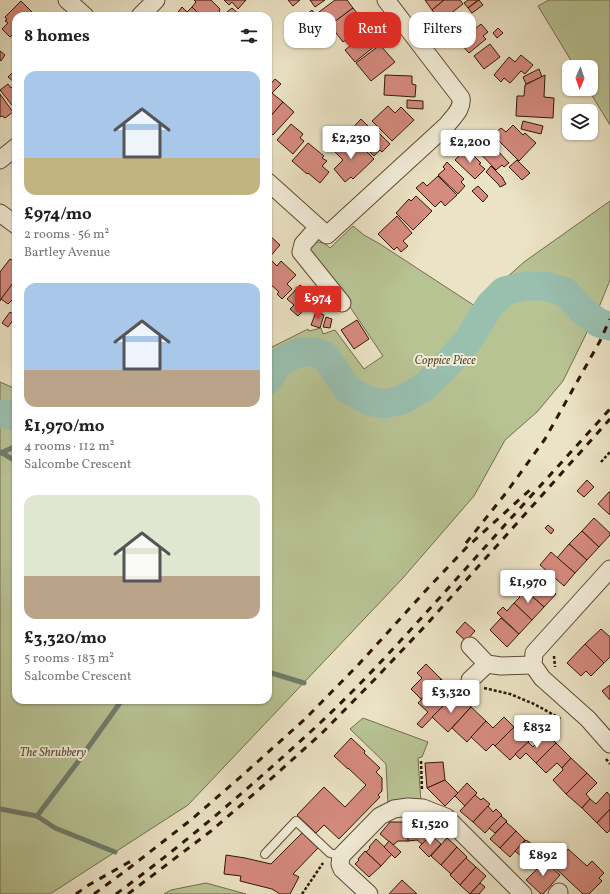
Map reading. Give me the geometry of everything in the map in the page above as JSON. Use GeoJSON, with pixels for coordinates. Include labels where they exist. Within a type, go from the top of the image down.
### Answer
{"type":"FeatureCollection","features":[{"type":"Feature","properties":{"kind":"street"},"geometry":{"type":"LineString","coordinates":[[67,0],[80,12]]}},
{"type":"Feature","properties":{"kind":"street"},"geometry":{"type":"LineString","coordinates":[[144,12],[156,0]]}},
{"type":"Feature","properties":{"kind":"street"},"geometry":{"type":"LineString","coordinates":[[342,303],[301,252],[303,244],[322,231],[446,125],[461,108],[468,103],[461,98],[386,0]]}},
{"type":"Feature","properties":{"kind":"street"},"geometry":{"type":"LineString","coordinates":[[0,160],[12,150]]}},
{"type":"Feature","properties":{"kind":"street"},"geometry":{"type":"LineString","coordinates":[[272,186],[322,231]]}},
{"type":"Feature","properties":{"kind":"street"},"geometry":{"type":"LineString","coordinates":[[0,213],[12,222]]}},
{"type":"Feature","properties":{"kind":"street"},"geometry":{"type":"LineString","coordinates":[[606,750],[588,719],[542,678],[533,665],[534,654],[610,569]]}},
{"type":"Feature","properties":{"kind":"street"},"geometry":{"type":"LineString","coordinates":[[470,646],[488,664],[501,666],[533,665]]}},
{"type":"Feature","properties":{"kind":"street"},"geometry":{"type":"LineString","coordinates":[[470,680],[488,664]]}},
{"type":"Feature","properties":{"kind":"street"},"geometry":{"type":"LineString","coordinates":[[369,894],[342,869],[336,854],[380,816],[394,809],[408,806],[423,808],[446,817],[523,894]]}},
{"type":"Feature","properties":{"kind":"lane"},"geometry":{"type":"LineString","coordinates":[[265,854],[296,821],[336,854]]}},
{"type":"Feature","properties":{"kind":"path"},"geometry":{"type":"LineString","coordinates":[[601,462],[610,452]]}},
{"type":"Feature","properties":{"kind":"path"},"geometry":{"type":"LineString","coordinates":[[553,653],[555,670]]}},
{"type":"Feature","properties":{"kind":"path"},"geometry":{"type":"LineString","coordinates":[[470,680],[477,686],[510,694],[534,704],[567,724]]}},
{"type":"Feature","properties":{"kind":"path"},"geometry":{"type":"LineString","coordinates":[[606,750],[610,764]]}},
{"type":"Feature","properties":{"kind":"path"},"geometry":{"type":"LineString","coordinates":[[420,762],[423,808]]}},
{"type":"Feature","properties":{"kind":"path"},"geometry":{"type":"LineString","coordinates":[[302,894],[336,854]]}},
{"type":"Feature","properties":{"kind":"green space"},"geometry":{"type":"Polygon","coordinates":[[[549,0],[610,0],[610,125],[592,96],[598,96],[598,60],[571,60],[538,6],[549,0]]]}},
{"type":"Feature","properties":{"kind":"green space"},"geometry":{"type":"Polygon","coordinates":[[[610,201],[610,280],[597,312],[563,381],[537,412],[505,440],[474,496],[402,579],[188,805],[50,894],[0,894],[0,382],[12,387],[12,704],[272,704],[272,347],[308,329],[309,331],[321,328],[323,334],[335,330],[364,369],[383,356],[308,249],[316,242],[327,245],[330,248],[353,226],[364,235],[475,306],[524,262],[610,201]]]}},
{"type":"Feature","properties":{"kind":"green space"},"geometry":{"type":"Polygon","coordinates":[[[363,718],[428,742],[422,757],[418,758],[421,802],[388,806],[386,764],[350,729],[363,718]]]}},
{"type":"Feature","properties":{"kind":"green space"},"geometry":{"type":"Polygon","coordinates":[[[206,883],[246,894],[164,894],[171,890],[206,883]]]}},
{"type":"Feature","properties":{"kind":"building"},"geometry":{"type":"Polygon","coordinates":[[[194,0],[211,0],[220,9],[220,12],[197,12],[192,7],[196,2],[194,0]]]}},
{"type":"Feature","properties":{"kind":"building"},"geometry":{"type":"Polygon","coordinates":[[[224,0],[246,0],[238,9],[232,2],[229,5],[224,0]]]}},
{"type":"Feature","properties":{"kind":"building"},"geometry":{"type":"Polygon","coordinates":[[[288,0],[300,0],[293,6],[288,0]]]}},
{"type":"Feature","properties":{"kind":"building"},"geometry":{"type":"Polygon","coordinates":[[[310,0],[325,0],[315,7],[310,0]]]}},
{"type":"Feature","properties":{"kind":"building"},"geometry":{"type":"Polygon","coordinates":[[[335,0],[347,0],[353,8],[348,12],[344,12],[344,15],[336,21],[336,12],[319,12],[335,0]]]}},
{"type":"Feature","properties":{"kind":"building"},"geometry":{"type":"Polygon","coordinates":[[[425,0],[444,0],[432,10],[425,0]]]}},
{"type":"Feature","properties":{"kind":"building"},"geometry":{"type":"Polygon","coordinates":[[[444,0],[460,0],[463,4],[453,12],[434,12],[432,10],[444,0]]]}},
{"type":"Feature","properties":{"kind":"building"},"geometry":{"type":"Polygon","coordinates":[[[468,0],[478,0],[468,8],[464,3],[468,0]]]}},
{"type":"Feature","properties":{"kind":"building"},"geometry":{"type":"Polygon","coordinates":[[[479,0],[483,5],[473,12],[471,12],[468,8],[479,0]]]}},
{"type":"Feature","properties":{"kind":"building"},"geometry":{"type":"Polygon","coordinates":[[[21,1],[32,12],[12,12],[12,35],[10,37],[2,29],[8,23],[5,21],[7,20],[5,17],[21,1]]]}},
{"type":"Feature","properties":{"kind":"building"},"geometry":{"type":"Polygon","coordinates":[[[182,7],[187,12],[178,12],[182,7]]]}},
{"type":"Feature","properties":{"kind":"building"},"geometry":{"type":"Polygon","coordinates":[[[192,7],[197,12],[187,12],[192,7]]]}},
{"type":"Feature","properties":{"kind":"building"},"geometry":{"type":"Polygon","coordinates":[[[232,8],[236,12],[227,12],[232,8]]]}},
{"type":"Feature","properties":{"kind":"building"},"geometry":{"type":"Polygon","coordinates":[[[353,8],[356,12],[348,12],[353,8]]]}},
{"type":"Feature","properties":{"kind":"building"},"geometry":{"type":"Polygon","coordinates":[[[344,15],[343,42],[336,33],[336,21],[344,15]]]}},
{"type":"Feature","properties":{"kind":"building"},"geometry":{"type":"Polygon","coordinates":[[[481,24],[488,32],[483,36],[486,39],[476,47],[476,28],[481,24]]]}},
{"type":"Feature","properties":{"kind":"building"},"geometry":{"type":"Polygon","coordinates":[[[498,28],[503,33],[497,38],[493,33],[498,28]]]}},
{"type":"Feature","properties":{"kind":"building"},"geometry":{"type":"Polygon","coordinates":[[[490,44],[500,57],[484,69],[474,56],[490,44]]]}},
{"type":"Feature","properties":{"kind":"building"},"geometry":{"type":"Polygon","coordinates":[[[348,48],[372,48],[355,62],[345,50],[348,48]]]}},
{"type":"Feature","properties":{"kind":"building"},"geometry":{"type":"Polygon","coordinates":[[[376,48],[383,48],[395,62],[371,81],[356,63],[376,48]]]}},
{"type":"Feature","properties":{"kind":"building"},"geometry":{"type":"Polygon","coordinates":[[[464,48],[475,48],[469,53],[464,48]]]}},
{"type":"Feature","properties":{"kind":"building"},"geometry":{"type":"Polygon","coordinates":[[[0,51],[5,55],[1,61],[0,60],[0,51]]]}},
{"type":"Feature","properties":{"kind":"building"},"geometry":{"type":"Polygon","coordinates":[[[521,55],[533,65],[525,74],[521,71],[510,83],[504,78],[501,82],[494,75],[509,57],[515,62],[521,55]]]}},
{"type":"Feature","properties":{"kind":"building"},"geometry":{"type":"Polygon","coordinates":[[[539,69],[542,77],[526,84],[523,77],[539,69]]]}},
{"type":"Feature","properties":{"kind":"building"},"geometry":{"type":"Polygon","coordinates":[[[12,73],[12,80],[8,77],[12,73]]]}},
{"type":"Feature","properties":{"kind":"building"},"geometry":{"type":"Polygon","coordinates":[[[385,75],[412,76],[412,84],[416,85],[415,97],[384,95],[385,75]]]}},
{"type":"Feature","properties":{"kind":"building"},"geometry":{"type":"Polygon","coordinates":[[[545,75],[544,97],[554,98],[553,118],[516,116],[517,96],[524,96],[525,85],[545,75]]]}},
{"type":"Feature","properties":{"kind":"building"},"geometry":{"type":"Polygon","coordinates":[[[275,79],[281,84],[272,93],[272,82],[275,79]]]}},
{"type":"Feature","properties":{"kind":"building"},"geometry":{"type":"Polygon","coordinates":[[[8,84],[11,88],[12,87],[12,105],[0,90],[8,84]]]}},
{"type":"Feature","properties":{"kind":"building"},"geometry":{"type":"Polygon","coordinates":[[[272,93],[283,102],[272,114],[272,93]]]}},
{"type":"Feature","properties":{"kind":"building"},"geometry":{"type":"Polygon","coordinates":[[[0,94],[12,113],[5,118],[2,116],[0,117],[0,94]]]}},
{"type":"Feature","properties":{"kind":"building"},"geometry":{"type":"Polygon","coordinates":[[[407,100],[423,101],[423,109],[407,108],[407,100]]]}},
{"type":"Feature","properties":{"kind":"building"},"geometry":{"type":"Polygon","coordinates":[[[283,102],[294,112],[273,135],[272,114],[283,102]]]}},
{"type":"Feature","properties":{"kind":"building"},"geometry":{"type":"Polygon","coordinates":[[[388,106],[395,113],[401,107],[414,120],[392,141],[372,121],[388,106]]]}},
{"type":"Feature","properties":{"kind":"building"},"geometry":{"type":"Polygon","coordinates":[[[361,119],[373,131],[375,129],[390,144],[382,152],[380,150],[374,156],[349,132],[361,119]]]}},
{"type":"Feature","properties":{"kind":"building"},"geometry":{"type":"Polygon","coordinates":[[[523,121],[543,126],[541,134],[521,129],[523,121]]]}},
{"type":"Feature","properties":{"kind":"building"},"geometry":{"type":"Polygon","coordinates":[[[291,124],[303,134],[300,138],[304,141],[293,154],[277,140],[291,124]]]}},
{"type":"Feature","properties":{"kind":"building"},"geometry":{"type":"Polygon","coordinates":[[[513,125],[523,135],[525,133],[536,143],[519,161],[493,135],[501,128],[506,132],[513,125]]]}},
{"type":"Feature","properties":{"kind":"building"},"geometry":{"type":"Polygon","coordinates":[[[486,138],[509,163],[504,167],[502,165],[496,170],[475,148],[486,138]]]}},
{"type":"Feature","properties":{"kind":"building"},"geometry":{"type":"Polygon","coordinates":[[[343,139],[355,151],[361,146],[374,159],[353,179],[351,177],[345,182],[334,169],[343,160],[332,149],[343,139]]]}},
{"type":"Feature","properties":{"kind":"building"},"geometry":{"type":"Polygon","coordinates":[[[308,143],[324,156],[322,158],[327,161],[322,166],[329,172],[320,183],[292,161],[308,143]]]}},
{"type":"Feature","properties":{"kind":"building"},"geometry":{"type":"Polygon","coordinates":[[[466,148],[485,169],[475,179],[455,160],[466,148]]]}},
{"type":"Feature","properties":{"kind":"building"},"geometry":{"type":"Polygon","coordinates":[[[517,160],[530,173],[522,180],[509,167],[517,160]]]}},
{"type":"Feature","properties":{"kind":"building"},"geometry":{"type":"Polygon","coordinates":[[[447,162],[464,179],[461,182],[465,186],[458,194],[438,175],[445,169],[443,167],[447,162]]]}},
{"type":"Feature","properties":{"kind":"building"},"geometry":{"type":"Polygon","coordinates":[[[491,166],[503,178],[506,184],[500,187],[486,172],[491,166]]]}},
{"type":"Feature","properties":{"kind":"building"},"geometry":{"type":"Polygon","coordinates":[[[438,176],[457,195],[445,206],[441,201],[435,207],[416,188],[423,182],[427,186],[438,176]]]}},
{"type":"Feature","properties":{"kind":"building"},"geometry":{"type":"Polygon","coordinates":[[[478,186],[488,196],[483,202],[472,191],[478,186]]]}},
{"type":"Feature","properties":{"kind":"building"},"geometry":{"type":"Polygon","coordinates":[[[416,196],[432,211],[413,230],[396,213],[409,199],[411,201],[416,196]]]}},
{"type":"Feature","properties":{"kind":"building"},"geometry":{"type":"Polygon","coordinates":[[[397,216],[412,233],[403,241],[408,246],[401,252],[397,247],[394,250],[378,234],[397,216]]]}},
{"type":"Feature","properties":{"kind":"building"},"geometry":{"type":"Polygon","coordinates":[[[272,238],[280,245],[272,254],[272,238]]]}},
{"type":"Feature","properties":{"kind":"building"},"geometry":{"type":"Polygon","coordinates":[[[10,259],[12,260],[12,284],[0,301],[0,272],[10,259]]]}},
{"type":"Feature","properties":{"kind":"building"},"geometry":{"type":"Polygon","coordinates":[[[272,261],[277,266],[281,261],[296,275],[287,284],[292,289],[282,299],[277,294],[279,292],[272,286],[272,261]]]}},
{"type":"Feature","properties":{"kind":"building"},"geometry":{"type":"Polygon","coordinates":[[[12,284],[12,300],[8,304],[1,299],[12,284]]]}},
{"type":"Feature","properties":{"kind":"building"},"geometry":{"type":"Polygon","coordinates":[[[300,285],[315,298],[298,316],[290,309],[294,305],[287,299],[300,285]]]}},
{"type":"Feature","properties":{"kind":"building"},"geometry":{"type":"Polygon","coordinates":[[[10,312],[12,313],[12,322],[8,327],[2,323],[10,312]]]}},
{"type":"Feature","properties":{"kind":"building"},"geometry":{"type":"Polygon","coordinates":[[[316,312],[324,315],[320,328],[311,325],[316,312]]]}},
{"type":"Feature","properties":{"kind":"building"},"geometry":{"type":"Polygon","coordinates":[[[326,317],[332,319],[330,328],[323,327],[326,317]]]}},
{"type":"Feature","properties":{"kind":"building"},"geometry":{"type":"Polygon","coordinates":[[[357,320],[369,339],[354,349],[341,330],[357,320]]]}},
{"type":"Feature","properties":{"kind":"building"},"geometry":{"type":"Polygon","coordinates":[[[587,480],[594,487],[584,497],[577,491],[587,480]]]}},
{"type":"Feature","properties":{"kind":"building"},"geometry":{"type":"Polygon","coordinates":[[[610,492],[610,515],[598,504],[610,492]]]}},
{"type":"Feature","properties":{"kind":"building"},"geometry":{"type":"Polygon","coordinates":[[[594,518],[610,533],[610,535],[599,547],[582,531],[594,518]]]}},
{"type":"Feature","properties":{"kind":"building"},"geometry":{"type":"Polygon","coordinates":[[[548,525],[554,530],[551,534],[545,528],[548,525]]]}},
{"type":"Feature","properties":{"kind":"building"},"geometry":{"type":"Polygon","coordinates":[[[582,531],[599,547],[587,560],[569,544],[582,531]]]}},
{"type":"Feature","properties":{"kind":"building"},"geometry":{"type":"Polygon","coordinates":[[[569,544],[587,560],[575,573],[557,558],[569,544]]]}},
{"type":"Feature","properties":{"kind":"building"},"geometry":{"type":"Polygon","coordinates":[[[551,552],[575,573],[564,586],[540,565],[551,552]]]}},
{"type":"Feature","properties":{"kind":"building"},"geometry":{"type":"Polygon","coordinates":[[[534,574],[556,594],[544,607],[526,591],[532,584],[528,581],[534,574]]]}},
{"type":"Feature","properties":{"kind":"building"},"geometry":{"type":"Polygon","coordinates":[[[523,588],[544,607],[532,620],[514,603],[520,597],[517,594],[523,588]]]}},
{"type":"Feature","properties":{"kind":"building"},"geometry":{"type":"Polygon","coordinates":[[[514,603],[532,620],[519,634],[497,613],[503,607],[507,611],[514,603]]]}},
{"type":"Feature","properties":{"kind":"building"},"geometry":{"type":"Polygon","coordinates":[[[501,618],[519,634],[507,647],[490,630],[501,618]]]}},
{"type":"Feature","properties":{"kind":"building"},"geometry":{"type":"Polygon","coordinates":[[[465,622],[475,631],[466,641],[456,632],[465,622]]]}},
{"type":"Feature","properties":{"kind":"building"},"geometry":{"type":"Polygon","coordinates":[[[601,629],[610,637],[610,657],[604,663],[585,644],[601,629]]]}},
{"type":"Feature","properties":{"kind":"building"},"geometry":{"type":"Polygon","coordinates":[[[585,644],[604,663],[591,676],[586,671],[581,676],[567,663],[585,644]]]}},
{"type":"Feature","properties":{"kind":"building"},"geometry":{"type":"Polygon","coordinates":[[[426,664],[441,679],[421,699],[411,689],[422,678],[417,673],[426,664]]]}},
{"type":"Feature","properties":{"kind":"building"},"geometry":{"type":"Polygon","coordinates":[[[441,679],[451,688],[440,699],[445,704],[422,728],[417,724],[428,712],[418,703],[441,679]]]}},
{"type":"Feature","properties":{"kind":"building"},"geometry":{"type":"Polygon","coordinates":[[[610,685],[610,700],[602,691],[610,685]]]}},
{"type":"Feature","properties":{"kind":"building"},"geometry":{"type":"Polygon","coordinates":[[[461,697],[471,707],[448,732],[432,717],[445,704],[450,709],[461,697]]]}},
{"type":"Feature","properties":{"kind":"building"},"geometry":{"type":"Polygon","coordinates":[[[471,707],[486,721],[467,742],[452,728],[471,707]]]}},
{"type":"Feature","properties":{"kind":"building"},"geometry":{"type":"Polygon","coordinates":[[[504,717],[514,727],[495,746],[493,744],[486,751],[471,737],[486,721],[493,728],[504,717]]]}},
{"type":"Feature","properties":{"kind":"building"},"geometry":{"type":"Polygon","coordinates":[[[514,727],[529,741],[510,760],[495,746],[514,727]]]}},
{"type":"Feature","properties":{"kind":"building"},"geometry":{"type":"Polygon","coordinates":[[[546,733],[556,743],[536,763],[526,753],[520,759],[515,754],[528,742],[533,747],[546,733]]]}},
{"type":"Feature","properties":{"kind":"building"},"geometry":{"type":"Polygon","coordinates":[[[351,738],[380,768],[376,772],[382,778],[382,791],[378,795],[380,797],[339,839],[324,825],[316,833],[297,815],[324,787],[345,807],[366,785],[334,756],[351,738]]]}},
{"type":"Feature","properties":{"kind":"building"},"geometry":{"type":"Polygon","coordinates":[[[556,743],[571,758],[562,768],[557,763],[546,773],[536,763],[556,743]]]}},
{"type":"Feature","properties":{"kind":"building"},"geometry":{"type":"Polygon","coordinates":[[[571,758],[587,773],[566,794],[553,780],[563,770],[562,768],[571,758]]]}},
{"type":"Feature","properties":{"kind":"building"},"geometry":{"type":"Polygon","coordinates":[[[443,762],[445,780],[427,788],[425,763],[443,762]]]}},
{"type":"Feature","properties":{"kind":"building"},"geometry":{"type":"Polygon","coordinates":[[[587,773],[597,783],[586,794],[590,799],[582,808],[566,794],[587,773]]]}},
{"type":"Feature","properties":{"kind":"building"},"geometry":{"type":"Polygon","coordinates":[[[445,780],[458,793],[445,806],[427,788],[445,780]]]}},
{"type":"Feature","properties":{"kind":"building"},"geometry":{"type":"Polygon","coordinates":[[[467,783],[477,793],[465,806],[455,796],[467,783]]]}},
{"type":"Feature","properties":{"kind":"building"},"geometry":{"type":"Polygon","coordinates":[[[607,792],[610,796],[610,809],[597,823],[582,808],[590,799],[596,804],[607,792]]]}},
{"type":"Feature","properties":{"kind":"building"},"geometry":{"type":"Polygon","coordinates":[[[475,795],[481,800],[483,798],[490,804],[473,822],[460,811],[475,795]]]}},
{"type":"Feature","properties":{"kind":"building"},"geometry":{"type":"Polygon","coordinates":[[[488,806],[493,812],[496,809],[502,815],[485,833],[473,822],[488,806]]]}},
{"type":"Feature","properties":{"kind":"building"},"geometry":{"type":"Polygon","coordinates":[[[610,809],[610,830],[607,833],[597,823],[610,809]]]}},
{"type":"Feature","properties":{"kind":"building"},"geometry":{"type":"Polygon","coordinates":[[[501,816],[507,821],[495,833],[489,828],[501,816]]]}},
{"type":"Feature","properties":{"kind":"building"},"geometry":{"type":"Polygon","coordinates":[[[424,821],[434,832],[422,844],[417,840],[408,841],[407,822],[424,821]]]}},
{"type":"Feature","properties":{"kind":"building"},"geometry":{"type":"Polygon","coordinates":[[[390,822],[407,822],[408,841],[398,841],[393,845],[380,834],[390,822]]]}},
{"type":"Feature","properties":{"kind":"building"},"geometry":{"type":"Polygon","coordinates":[[[506,822],[516,831],[500,848],[490,839],[506,822]]]}},
{"type":"Feature","properties":{"kind":"building"},"geometry":{"type":"Polygon","coordinates":[[[516,831],[525,840],[510,857],[500,848],[516,831]]]}},
{"type":"Feature","properties":{"kind":"building"},"geometry":{"type":"Polygon","coordinates":[[[302,833],[318,848],[293,874],[299,877],[290,894],[280,894],[272,889],[240,881],[241,876],[224,874],[226,855],[271,864],[302,833]]]}},
{"type":"Feature","properties":{"kind":"building"},"geometry":{"type":"Polygon","coordinates":[[[431,835],[441,844],[429,857],[419,847],[431,835]]]}},
{"type":"Feature","properties":{"kind":"building"},"geometry":{"type":"Polygon","coordinates":[[[447,838],[457,847],[441,865],[431,856],[447,838]]]}},
{"type":"Feature","properties":{"kind":"building"},"geometry":{"type":"Polygon","coordinates":[[[376,839],[392,854],[381,866],[366,852],[376,839]]]}},
{"type":"Feature","properties":{"kind":"building"},"geometry":{"type":"Polygon","coordinates":[[[526,840],[532,844],[521,856],[515,851],[526,840]]]}},
{"type":"Feature","properties":{"kind":"building"},"geometry":{"type":"Polygon","coordinates":[[[389,841],[401,852],[395,858],[384,847],[389,841]]]}},
{"type":"Feature","properties":{"kind":"building"},"geometry":{"type":"Polygon","coordinates":[[[457,847],[467,857],[451,874],[441,865],[457,847]]]}},
{"type":"Feature","properties":{"kind":"building"},"geometry":{"type":"Polygon","coordinates":[[[568,849],[587,866],[592,861],[604,873],[599,878],[602,881],[589,894],[583,894],[553,866],[568,849]]]}},
{"type":"Feature","properties":{"kind":"building"},"geometry":{"type":"Polygon","coordinates":[[[365,851],[381,866],[369,877],[355,864],[365,851]]]}},
{"type":"Feature","properties":{"kind":"building"},"geometry":{"type":"Polygon","coordinates":[[[540,857],[560,875],[543,894],[541,894],[526,880],[539,867],[534,863],[540,857]]]}},
{"type":"Feature","properties":{"kind":"building"},"geometry":{"type":"Polygon","coordinates":[[[466,858],[476,867],[460,885],[450,875],[466,858]]]}},
{"type":"Feature","properties":{"kind":"building"},"geometry":{"type":"Polygon","coordinates":[[[476,867],[486,876],[470,894],[460,885],[476,867]]]}},
{"type":"Feature","properties":{"kind":"building"},"geometry":{"type":"Polygon","coordinates":[[[402,880],[417,894],[389,894],[402,880]]]}},
{"type":"Feature","properties":{"kind":"building"},"geometry":{"type":"Polygon","coordinates":[[[480,883],[485,887],[479,894],[470,894],[480,883]]]}},
{"type":"Feature","properties":{"kind":"waterway"},"geometry":{"type":"LineString","coordinates":[[272,374],[278,364],[287,358],[300,352],[315,352],[326,357],[347,389],[369,401],[384,404],[402,400],[424,387],[443,369],[467,342],[490,305],[504,291],[525,286],[545,286],[565,292],[584,312],[599,323],[610,326]]}},
{"type":"Feature","properties":{"kind":"waterway"},"geometry":{"type":"LineString","coordinates":[[0,414],[12,416]]}},
{"type":"Feature","properties":{"kind":"waterway"},"geometry":{"type":"LineString","coordinates":[[1,453],[12,448]]}},
{"type":"Feature","properties":{"kind":"waterway"},"geometry":{"type":"LineString","coordinates":[[0,452],[12,459]]}},
{"type":"Feature","properties":{"kind":"waterway"},"geometry":{"type":"LineString","coordinates":[[272,673],[304,683]]}},
{"type":"Feature","properties":{"kind":"waterway"},"geometry":{"type":"LineString","coordinates":[[37,816],[119,704]]}},
{"type":"Feature","properties":{"kind":"waterway"},"geometry":{"type":"LineString","coordinates":[[0,809],[37,816],[55,828],[115,852]]}},
{"type":"Feature","properties":{"kind":"railway"},"geometry":{"type":"LineString","coordinates":[[466,543],[506,493],[545,439],[600,341],[610,319]]}},
{"type":"Feature","properties":{"kind":"railway"},"geometry":{"type":"LineString","coordinates":[[116,894],[169,854],[220,812],[338,706],[409,631],[610,409]]}},
{"type":"Feature","properties":{"kind":"railway"},"geometry":{"type":"LineString","coordinates":[[128,894],[211,831],[322,733],[427,624],[610,419]]}},
{"type":"Feature","properties":{"kind":"railway"},"geometry":{"type":"LineString","coordinates":[[94,894],[192,819],[305,719],[359,664],[467,547],[532,488]]}},
{"type":"Feature","properties":{"kind":"railway"},"geometry":{"type":"LineString","coordinates":[[76,894],[87,886],[131,861]]}},
{"type":"Feature","properties":{"kind":"park label","name":"Coppice Piece"},"geometry":{"type":"Point","coordinates":[445,361]}},
{"type":"Feature","properties":{"kind":"park label","name":"The Shrubbery"},"geometry":{"type":"Point","coordinates":[53,753]}}]}
